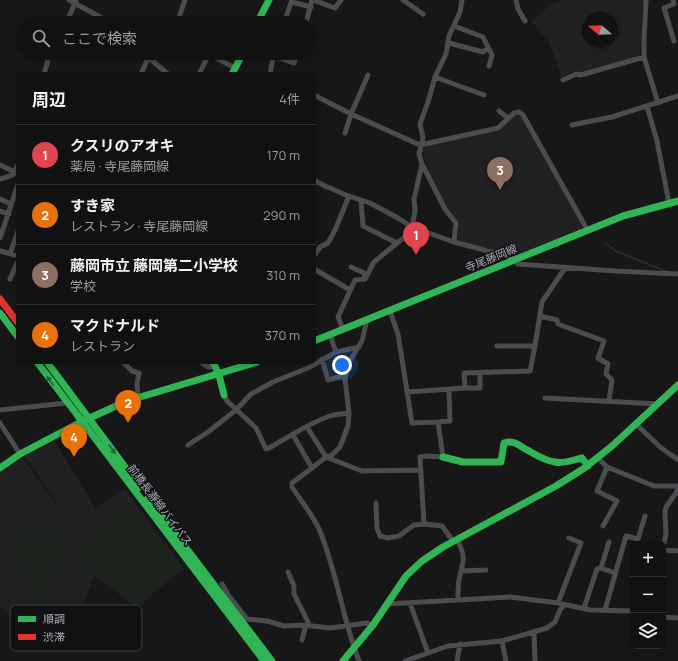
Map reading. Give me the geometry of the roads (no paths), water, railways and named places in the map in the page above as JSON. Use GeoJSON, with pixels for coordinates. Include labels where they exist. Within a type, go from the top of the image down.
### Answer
{"type":"FeatureCollection","features":[{"type":"Feature","properties":{"kind":"main road"},"geometry":{"type":"LineString","coordinates":[[261,16],[269,0]]}},
{"type":"Feature","properties":{"kind":"main road"},"geometry":{"type":"LineString","coordinates":[[234,71],[239,60]]}},
{"type":"Feature","properties":{"kind":"main road","name":"寺尾藤岡線"},"geometry":{"type":"LineString","coordinates":[[316,341],[623,216],[678,201]]}},
{"type":"Feature","properties":{"kind":"main road"},"geometry":{"type":"LineString","coordinates":[[0,299],[16,320]]}},
{"type":"Feature","properties":{"kind":"main road"},"geometry":{"type":"LineString","coordinates":[[0,313],[16,334]]}},
{"type":"Feature","properties":{"kind":"main road","name":"前橋長瀞線バイパス"},"geometry":{"type":"LineString","coordinates":[[38,364],[81,422],[132,485],[264,661]]}},
{"type":"Feature","properties":{"kind":"main road","name":"前橋長瀞線バイパス"},"geometry":{"type":"LineString","coordinates":[[48,364],[136,482],[227,598],[272,661]]}},
{"type":"Feature","properties":{"kind":"main road"},"geometry":{"type":"LineString","coordinates":[[214,364],[219,375],[224,395]]}},
{"type":"Feature","properties":{"kind":"main road"},"geometry":{"type":"LineString","coordinates":[[0,468],[20,454],[81,422],[138,397],[219,375],[251,364]]}},
{"type":"Feature","properties":{"kind":"main road"},"geometry":{"type":"LineString","coordinates":[[343,661],[354,650],[373,625],[406,576],[422,561],[455,540],[556,486],[588,466],[678,385]]}},
{"type":"Feature","properties":{"kind":"main road"},"geometry":{"type":"LineString","coordinates":[[444,457],[463,462],[501,462],[504,443],[509,441],[519,444],[528,451],[553,462],[563,463],[582,458],[588,466]]}},
{"type":"Feature","properties":{"kind":"street"},"geometry":{"type":"LineString","coordinates":[[69,0],[100,16]]}},
{"type":"Feature","properties":{"kind":"street"},"geometry":{"type":"LineString","coordinates":[[179,16],[185,0]]}},
{"type":"Feature","properties":{"kind":"street"},"geometry":{"type":"LineString","coordinates":[[308,16],[313,0],[335,8],[341,0]]}},
{"type":"Feature","properties":{"kind":"street"},"geometry":{"type":"LineString","coordinates":[[403,0],[424,14]]}},
{"type":"Feature","properties":{"kind":"street"},"geometry":{"type":"LineString","coordinates":[[454,242],[456,223],[445,210],[422,164],[419,154],[420,145],[423,138],[420,124],[435,77],[446,54],[450,36],[460,12],[462,0]]}},
{"type":"Feature","properties":{"kind":"street"},"geometry":{"type":"LineString","coordinates":[[516,0],[518,9],[525,21]]}},
{"type":"Feature","properties":{"kind":"street"},"geometry":{"type":"LineString","coordinates":[[646,0],[644,57],[658,103]]}},
{"type":"Feature","properties":{"kind":"street"},"geometry":{"type":"LineString","coordinates":[[673,0],[674,4],[664,8],[674,41]]}},
{"type":"Feature","properties":{"kind":"street"},"geometry":{"type":"LineString","coordinates":[[287,16],[292,1],[310,7]]}},
{"type":"Feature","properties":{"kind":"street"},"geometry":{"type":"LineString","coordinates":[[69,16],[75,2]]}},
{"type":"Feature","properties":{"kind":"street"},"geometry":{"type":"LineString","coordinates":[[454,26],[482,37],[492,55],[489,66]]}},
{"type":"Feature","properties":{"kind":"street"},"geometry":{"type":"LineString","coordinates":[[449,43],[483,52],[488,48]]}},
{"type":"Feature","properties":{"kind":"street"},"geometry":{"type":"LineString","coordinates":[[563,80],[576,74],[581,75],[644,57]]}},
{"type":"Feature","properties":{"kind":"street"},"geometry":{"type":"LineString","coordinates":[[45,72],[48,60]]}},
{"type":"Feature","properties":{"kind":"street"},"geometry":{"type":"LineString","coordinates":[[142,72],[147,60]]}},
{"type":"Feature","properties":{"kind":"street"},"geometry":{"type":"LineString","coordinates":[[150,60],[166,72]]}},
{"type":"Feature","properties":{"kind":"street"},"geometry":{"type":"LineString","coordinates":[[200,72],[205,60]]}},
{"type":"Feature","properties":{"kind":"street"},"geometry":{"type":"LineString","coordinates":[[218,60],[234,71]]}},
{"type":"Feature","properties":{"kind":"street"},"geometry":{"type":"LineString","coordinates":[[270,72],[273,60]]}},
{"type":"Feature","properties":{"kind":"street"},"geometry":{"type":"LineString","coordinates":[[287,60],[294,63],[295,60]]}},
{"type":"Feature","properties":{"kind":"street"},"geometry":{"type":"LineString","coordinates":[[345,133],[351,114],[368,75]]}},
{"type":"Feature","properties":{"kind":"street"},"geometry":{"type":"LineString","coordinates":[[435,77],[484,95]]}},
{"type":"Feature","properties":{"kind":"street"},"geometry":{"type":"LineString","coordinates":[[316,96],[351,114],[420,145],[498,128],[514,113],[519,112],[523,115],[588,231]]}},
{"type":"Feature","properties":{"kind":"street"},"geometry":{"type":"LineString","coordinates":[[572,125],[612,117],[678,96]]}},
{"type":"Feature","properties":{"kind":"street"},"geometry":{"type":"LineString","coordinates":[[648,106],[657,141],[668,203]]}},
{"type":"Feature","properties":{"kind":"street"},"geometry":{"type":"LineString","coordinates":[[499,111],[508,118]]}},
{"type":"Feature","properties":{"kind":"street"},"geometry":{"type":"LineString","coordinates":[[365,279],[374,262],[405,238],[412,227],[415,211],[414,199],[422,164]]}},
{"type":"Feature","properties":{"kind":"street"},"geometry":{"type":"LineString","coordinates":[[0,165],[16,172]]}},
{"type":"Feature","properties":{"kind":"street"},"geometry":{"type":"LineString","coordinates":[[0,165],[3,171],[1,179]]}},
{"type":"Feature","properties":{"kind":"street"},"geometry":{"type":"LineString","coordinates":[[1,179],[16,173]]}},
{"type":"Feature","properties":{"kind":"street"},"geometry":{"type":"LineString","coordinates":[[316,181],[361,201],[370,203],[412,227],[454,242],[510,256],[518,264],[677,274]]}},
{"type":"Feature","properties":{"kind":"street"},"geometry":{"type":"LineString","coordinates":[[316,253],[320,247],[328,243],[349,196]]}},
{"type":"Feature","properties":{"kind":"street"},"geometry":{"type":"LineString","coordinates":[[0,200],[14,202],[1,234]]}},
{"type":"Feature","properties":{"kind":"street"},"geometry":{"type":"LineString","coordinates":[[361,201],[363,226],[397,243]]}},
{"type":"Feature","properties":{"kind":"street"},"geometry":{"type":"LineString","coordinates":[[0,211],[8,214]]}},
{"type":"Feature","properties":{"kind":"street"},"geometry":{"type":"LineString","coordinates":[[10,254],[16,236]]}},
{"type":"Feature","properties":{"kind":"street"},"geometry":{"type":"LineString","coordinates":[[0,252],[16,256]]}},
{"type":"Feature","properties":{"kind":"street"},"geometry":{"type":"LineString","coordinates":[[10,279],[16,266]]}},
{"type":"Feature","properties":{"kind":"street"},"geometry":{"type":"LineString","coordinates":[[351,267],[364,273],[365,279]]}},
{"type":"Feature","properties":{"kind":"street"},"geometry":{"type":"LineString","coordinates":[[464,388],[464,373],[530,370],[542,302],[565,268]]}},
{"type":"Feature","properties":{"kind":"street"},"geometry":{"type":"LineString","coordinates":[[316,270],[350,290]]}},
{"type":"Feature","properties":{"kind":"street"},"geometry":{"type":"LineString","coordinates":[[343,329],[338,317],[355,280],[365,279]]}},
{"type":"Feature","properties":{"kind":"street"},"geometry":{"type":"LineString","coordinates":[[390,311],[398,334],[412,423],[450,421],[449,390]]}},
{"type":"Feature","properties":{"kind":"street"},"geometry":{"type":"LineString","coordinates":[[540,316],[557,320],[558,324],[604,341],[598,358],[608,364],[606,374],[612,380],[609,401]]}},
{"type":"Feature","properties":{"kind":"street"},"geometry":{"type":"LineString","coordinates":[[359,661],[347,626],[336,580],[318,529],[292,487],[292,483],[326,457],[332,455],[342,443],[348,426],[349,413],[346,375],[348,364],[359,347],[367,320]]}},
{"type":"Feature","properties":{"kind":"street"},"geometry":{"type":"LineString","coordinates":[[330,335],[336,352]]}},
{"type":"Feature","properties":{"kind":"street"},"geometry":{"type":"LineString","coordinates":[[496,346],[535,346]]}},
{"type":"Feature","properties":{"kind":"street"},"geometry":{"type":"LineString","coordinates":[[316,363],[336,352],[359,347]]}},
{"type":"Feature","properties":{"kind":"street"},"geometry":{"type":"LineString","coordinates":[[322,359],[328,380],[346,375]]}},
{"type":"Feature","properties":{"kind":"street"},"geometry":{"type":"LineString","coordinates":[[125,364],[132,370],[139,373],[137,384],[138,397]]}},
{"type":"Feature","properties":{"kind":"street"},"geometry":{"type":"LineString","coordinates":[[203,364],[208,367],[214,364]]}},
{"type":"Feature","properties":{"kind":"street"},"geometry":{"type":"LineString","coordinates":[[188,445],[208,432],[236,410],[251,394],[273,382],[314,364]]}},
{"type":"Feature","properties":{"kind":"street"},"geometry":{"type":"LineString","coordinates":[[408,392],[480,388],[480,373]]}},
{"type":"Feature","properties":{"kind":"street"},"geometry":{"type":"LineString","coordinates":[[224,395],[227,401],[256,428],[266,449],[318,421],[332,416],[349,413]]}},
{"type":"Feature","properties":{"kind":"street"},"geometry":{"type":"LineString","coordinates":[[545,398],[658,404]]}},
{"type":"Feature","properties":{"kind":"street"},"geometry":{"type":"LineString","coordinates":[[0,410],[67,403]]}},
{"type":"Feature","properties":{"kind":"street"},"geometry":{"type":"LineString","coordinates":[[424,524],[420,457],[444,457],[438,422]]}},
{"type":"Feature","properties":{"kind":"street"},"geometry":{"type":"LineString","coordinates":[[0,423],[20,454]]}},
{"type":"Feature","properties":{"kind":"street"},"geometry":{"type":"LineString","coordinates":[[636,424],[660,447],[677,459]]}},
{"type":"Feature","properties":{"kind":"street"},"geometry":{"type":"LineString","coordinates":[[307,427],[326,457],[362,471],[421,470]]}},
{"type":"Feature","properties":{"kind":"street"},"geometry":{"type":"LineString","coordinates":[[293,435],[312,468]]}},
{"type":"Feature","properties":{"kind":"street"},"geometry":{"type":"LineString","coordinates":[[598,458],[607,467],[654,486],[678,487],[676,493],[666,506],[664,541]]}},
{"type":"Feature","properties":{"kind":"street"},"geometry":{"type":"LineString","coordinates":[[603,526],[617,501],[597,491],[607,467]]}},
{"type":"Feature","properties":{"kind":"street"},"geometry":{"type":"LineString","coordinates":[[376,503],[377,528],[380,536],[388,538],[399,536],[414,525],[424,524],[442,526],[455,540],[463,552],[464,564],[458,582],[458,599]]}},
{"type":"Feature","properties":{"kind":"street"},"geometry":{"type":"LineString","coordinates":[[605,610],[626,536],[638,539],[645,516]]}},
{"type":"Feature","properties":{"kind":"street"},"geometry":{"type":"LineString","coordinates":[[405,661],[448,646],[502,641],[534,633],[547,628],[555,622],[581,543],[569,538]]}},
{"type":"Feature","properties":{"kind":"street"},"geometry":{"type":"LineString","coordinates":[[584,608],[597,569],[601,568],[609,542]]}},
{"type":"Feature","properties":{"kind":"street"},"geometry":{"type":"LineString","coordinates":[[666,549],[678,551]]}},
{"type":"Feature","properties":{"kind":"street"},"geometry":{"type":"LineString","coordinates":[[601,568],[615,573]]}},
{"type":"Feature","properties":{"kind":"street"},"geometry":{"type":"LineString","coordinates":[[461,571],[486,570]]}},
{"type":"Feature","properties":{"kind":"street"},"geometry":{"type":"LineString","coordinates":[[288,572],[294,586],[294,594],[308,626],[302,640]]}},
{"type":"Feature","properties":{"kind":"street"},"geometry":{"type":"LineString","coordinates":[[222,584],[227,598],[247,619],[267,621],[284,626],[330,628],[367,623],[373,625]]}},
{"type":"Feature","properties":{"kind":"street"},"geometry":{"type":"LineString","coordinates":[[387,604],[510,596],[590,610],[630,611]]}},
{"type":"Feature","properties":{"kind":"street"},"geometry":{"type":"LineString","coordinates":[[410,603],[426,654],[422,661]]}},
{"type":"Feature","properties":{"kind":"street"},"geometry":{"type":"LineString","coordinates":[[666,616],[678,618]]}},
{"type":"Feature","properties":{"kind":"street"},"geometry":{"type":"LineString","coordinates":[[534,633],[535,661]]}},
{"type":"Feature","properties":{"kind":"street"},"geometry":{"type":"LineString","coordinates":[[502,641],[506,661]]}},
{"type":"Feature","properties":{"kind":"street"},"geometry":{"type":"LineString","coordinates":[[457,661],[460,644]]}},
{"type":"Feature","properties":{"kind":"waterway"},"geometry":{"type":"LineString","coordinates":[[605,243],[616,251],[665,271]]}},
{"type":"Feature","properties":{"kind":"place","name":"藤岡市立 藤岡第二小学校"},"geometry":{"type":"Point","coordinates":[500,190]}},
{"type":"Feature","properties":{"kind":"place","name":"クスリのアオキ"},"geometry":{"type":"Point","coordinates":[416,255]}},
{"type":"Feature","properties":{"kind":"place","name":"すき家"},"geometry":{"type":"Point","coordinates":[128,423]}},
{"type":"Feature","properties":{"kind":"place","name":"マクドナルド"},"geometry":{"type":"Point","coordinates":[74,457]}}]}
